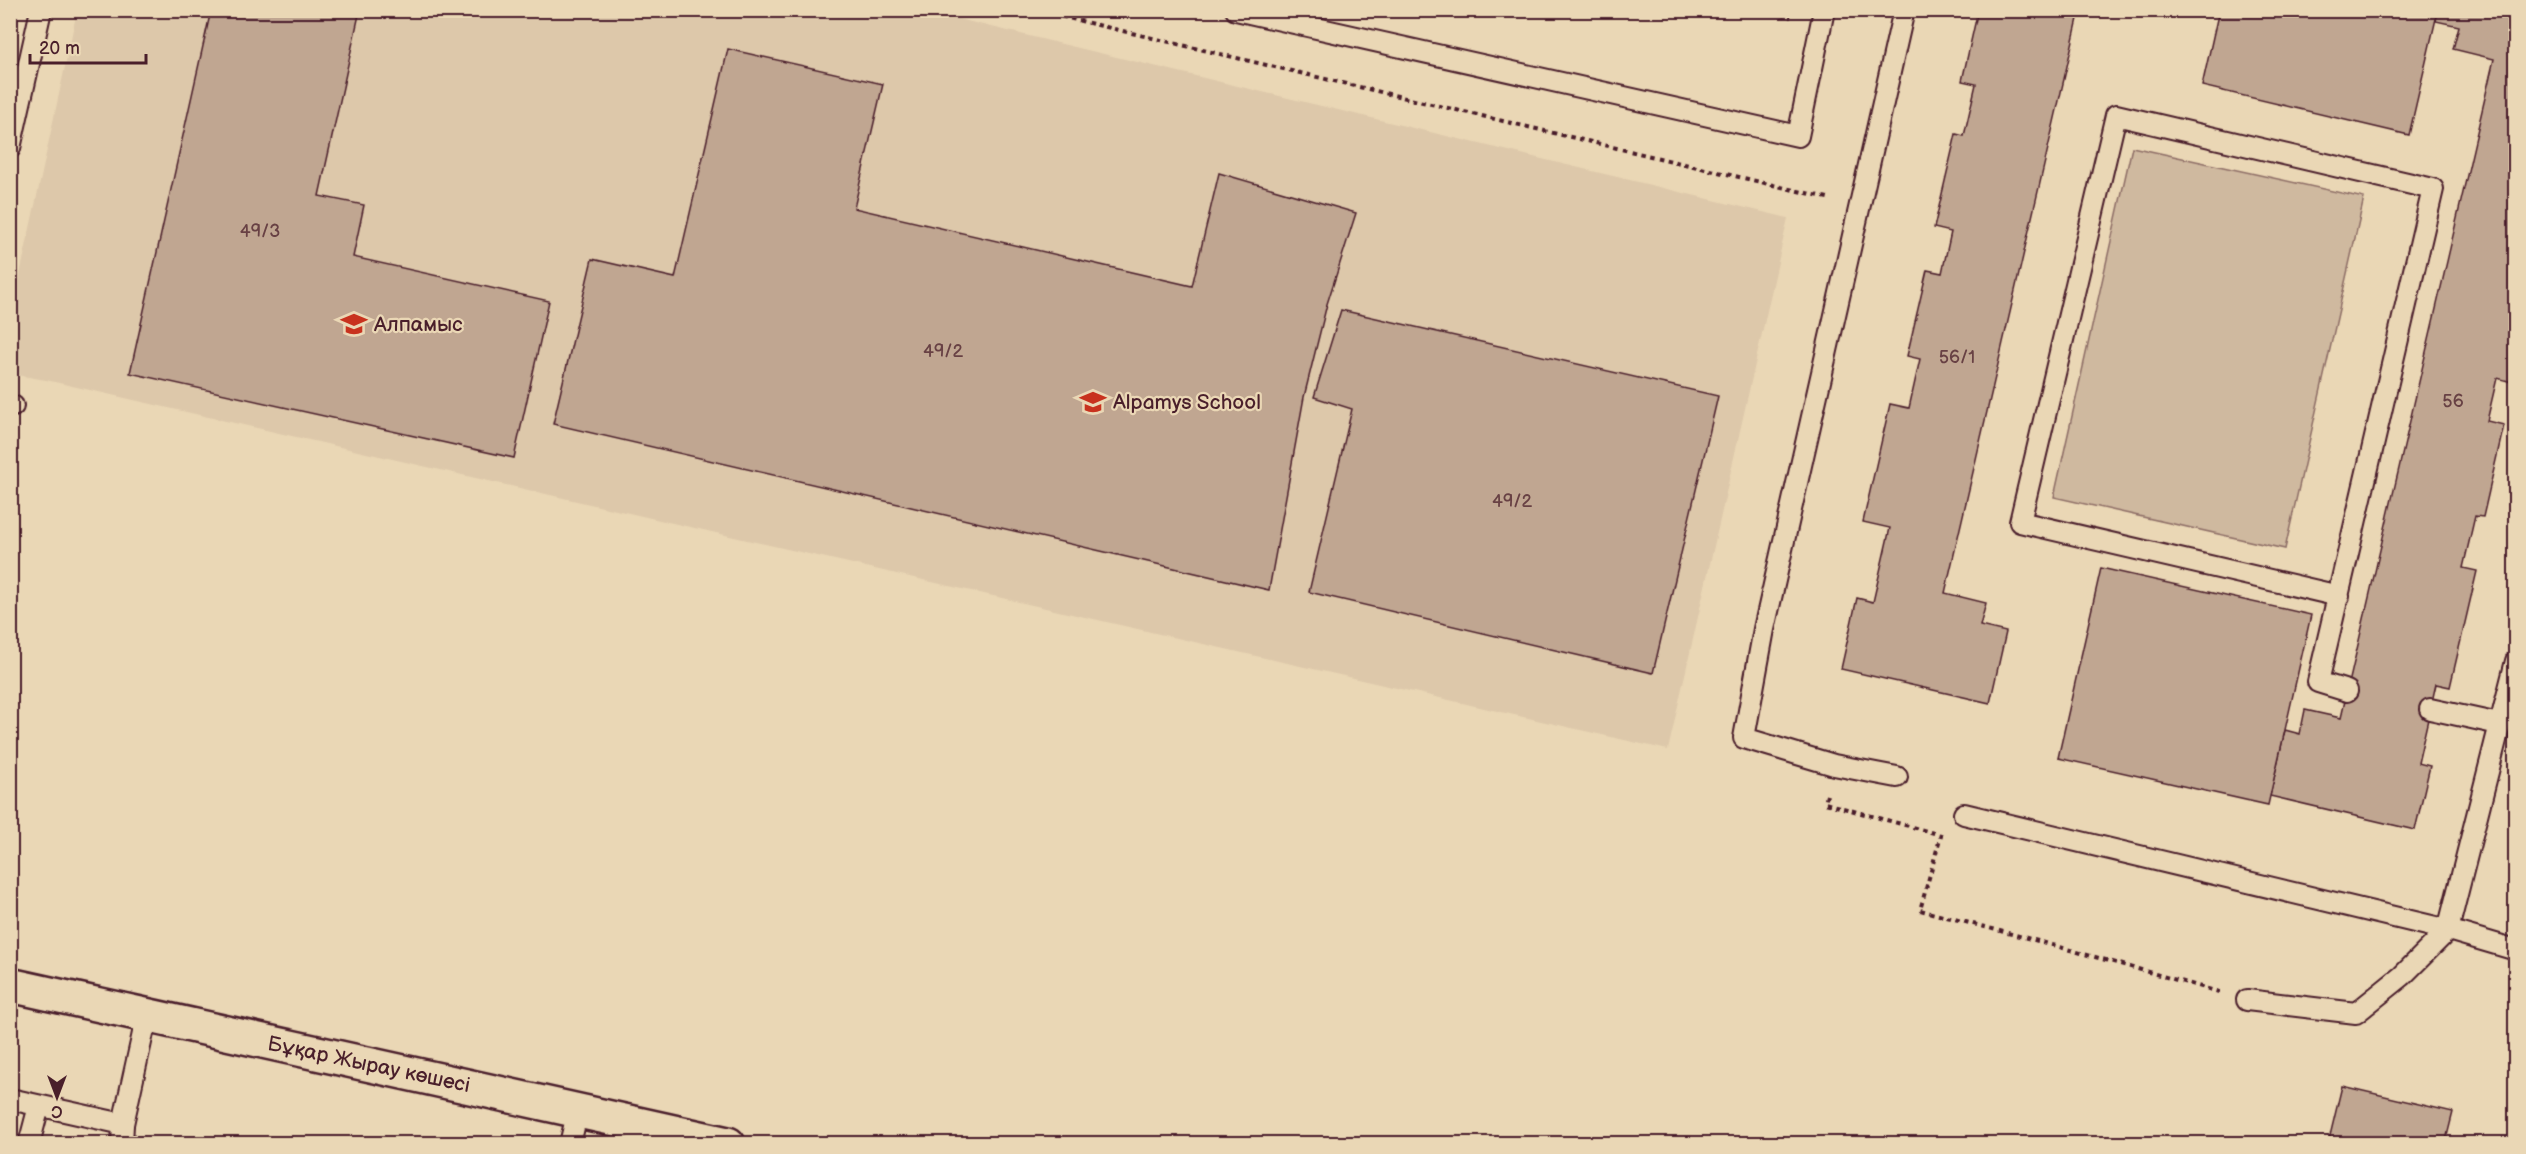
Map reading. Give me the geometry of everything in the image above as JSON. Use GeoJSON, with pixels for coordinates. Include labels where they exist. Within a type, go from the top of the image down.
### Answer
{"type":"FeatureCollection","features":[{"type":"Feature","properties":{"kind":"street","name":"Бұқар Жырау көшесі"},"geometry":{"type":"LineString","coordinates":[[10,985],[728,1143]]}},
{"type":"Feature","properties":{"kind":"lane"},"geometry":{"type":"LineString","coordinates":[[10,148],[41,10]]}},
{"type":"Feature","properties":{"kind":"lane"},"geometry":{"type":"LineString","coordinates":[[1236,10],[1798,136],[1824,10]]}},
{"type":"Feature","properties":{"kind":"lane"},"geometry":{"type":"LineString","coordinates":[[1897,777],[1834,765],[1744,738],[1764,629],[1904,10]]}},
{"type":"Feature","properties":{"kind":"lane"},"geometry":{"type":"LineString","coordinates":[[2339,596],[2020,522],[2116,115],[2433,189],[2339,596],[2318,682],[2347,691]]}},
{"type":"Feature","properties":{"kind":"lane"},"geometry":{"type":"LineString","coordinates":[[2247,1000],[2355,1013],[2402,976],[2448,930],[2516,661]]}},
{"type":"Feature","properties":{"kind":"lane"},"geometry":{"type":"LineString","coordinates":[[2430,709],[2499,724]]}},
{"type":"Feature","properties":{"kind":"lane"},"geometry":{"type":"LineString","coordinates":[[1964,813],[2448,930],[2516,950]]}},
{"type":"Feature","properties":{"kind":"lane"},"geometry":{"type":"LineString","coordinates":[[10,1099],[39,1106],[122,1134],[147,1015]]}},
{"type":"Feature","properties":{"kind":"lane"},"geometry":{"type":"LineString","coordinates":[[29,1143],[39,1106]]}},
{"type":"Feature","properties":{"kind":"lane"},"geometry":{"type":"LineString","coordinates":[[570,1143],[578,1110]]}},
{"type":"Feature","properties":{"kind":"path"},"geometry":{"type":"LineString","coordinates":[[1048,10],[1047,13],[1059,16],[1860,206]]}},
{"type":"Feature","properties":{"kind":"path"},"geometry":{"type":"LineString","coordinates":[[1834,765],[1825,803],[1941,835],[1920,910],[2247,1000]]}},
{"type":"Feature","properties":{"kind":"shaded area"},"geometry":{"type":"Polygon","coordinates":[[[77,11],[925,11],[1788,218],[1668,750],[46,380],[11,374],[11,316],[77,11]]]}},
{"type":"Feature","properties":{"kind":"shaded area"},"geometry":{"type":"Polygon","coordinates":[[[2132,147],[2364,198],[2285,549],[2054,497],[2132,147]]]}},
{"type":"Feature","properties":{"kind":"building"},"geometry":{"type":"Polygon","coordinates":[[[211,10],[360,10],[319,196],[364,205],[353,257],[549,301],[514,458],[130,373],[211,10]]]}},
{"type":"Feature","properties":{"kind":"building"},"geometry":{"type":"Polygon","coordinates":[[[1978,10],[2080,10],[1945,593],[1986,603],[1980,626],[2006,632],[1990,703],[1841,669],[1857,598],[1873,602],[1890,528],[1863,522],[1890,404],[1909,408],[1920,359],[1907,356],[1927,270],[1942,273],[1951,232],[1934,228],[1956,134],[1964,136],[1976,84],[1962,81],[1978,10]]]}},
{"type":"Feature","properties":{"kind":"building"},"geometry":{"type":"Polygon","coordinates":[[[2219,10],[2438,10],[2409,135],[2202,86],[2219,10]]]}},
{"type":"Feature","properties":{"kind":"building"},"geometry":{"type":"Polygon","coordinates":[[[2438,10],[2516,10],[2516,366],[2512,382],[2497,378],[2487,421],[2504,425],[2483,517],[2475,516],[2463,568],[2477,571],[2450,687],[2436,684],[2418,763],[2430,766],[2415,830],[2270,796],[2285,730],[2300,734],[2305,710],[2341,718],[2494,59],[2453,49],[2459,26],[2436,21],[2438,10]]]}},
{"type":"Feature","properties":{"kind":"building"},"geometry":{"type":"Polygon","coordinates":[[[728,49],[883,84],[854,208],[1192,286],[1219,173],[1356,213],[1327,304],[1304,397],[1269,590],[553,424],[592,259],[675,278],[728,49]]]}},
{"type":"Feature","properties":{"kind":"building"},"geometry":{"type":"Polygon","coordinates":[[[1341,310],[1718,396],[1653,673],[1309,592],[1352,409],[1314,397],[1341,310]]]}},
{"type":"Feature","properties":{"kind":"building"},"geometry":{"type":"Polygon","coordinates":[[[2101,568],[2311,615],[2268,805],[2058,758],[2101,568]]]}},
{"type":"Feature","properties":{"kind":"building"},"geometry":{"type":"Polygon","coordinates":[[[2342,1086],[2453,1112],[2445,1144],[2328,1144],[2342,1086]]]}},
{"type":"Feature","properties":{"kind":"place","name":"Алпамыс"},"geometry":{"type":"Point","coordinates":[354,324]}},
{"type":"Feature","properties":{"kind":"place","name":"Alpamys School"},"geometry":{"type":"Point","coordinates":[1093,402]}}]}
